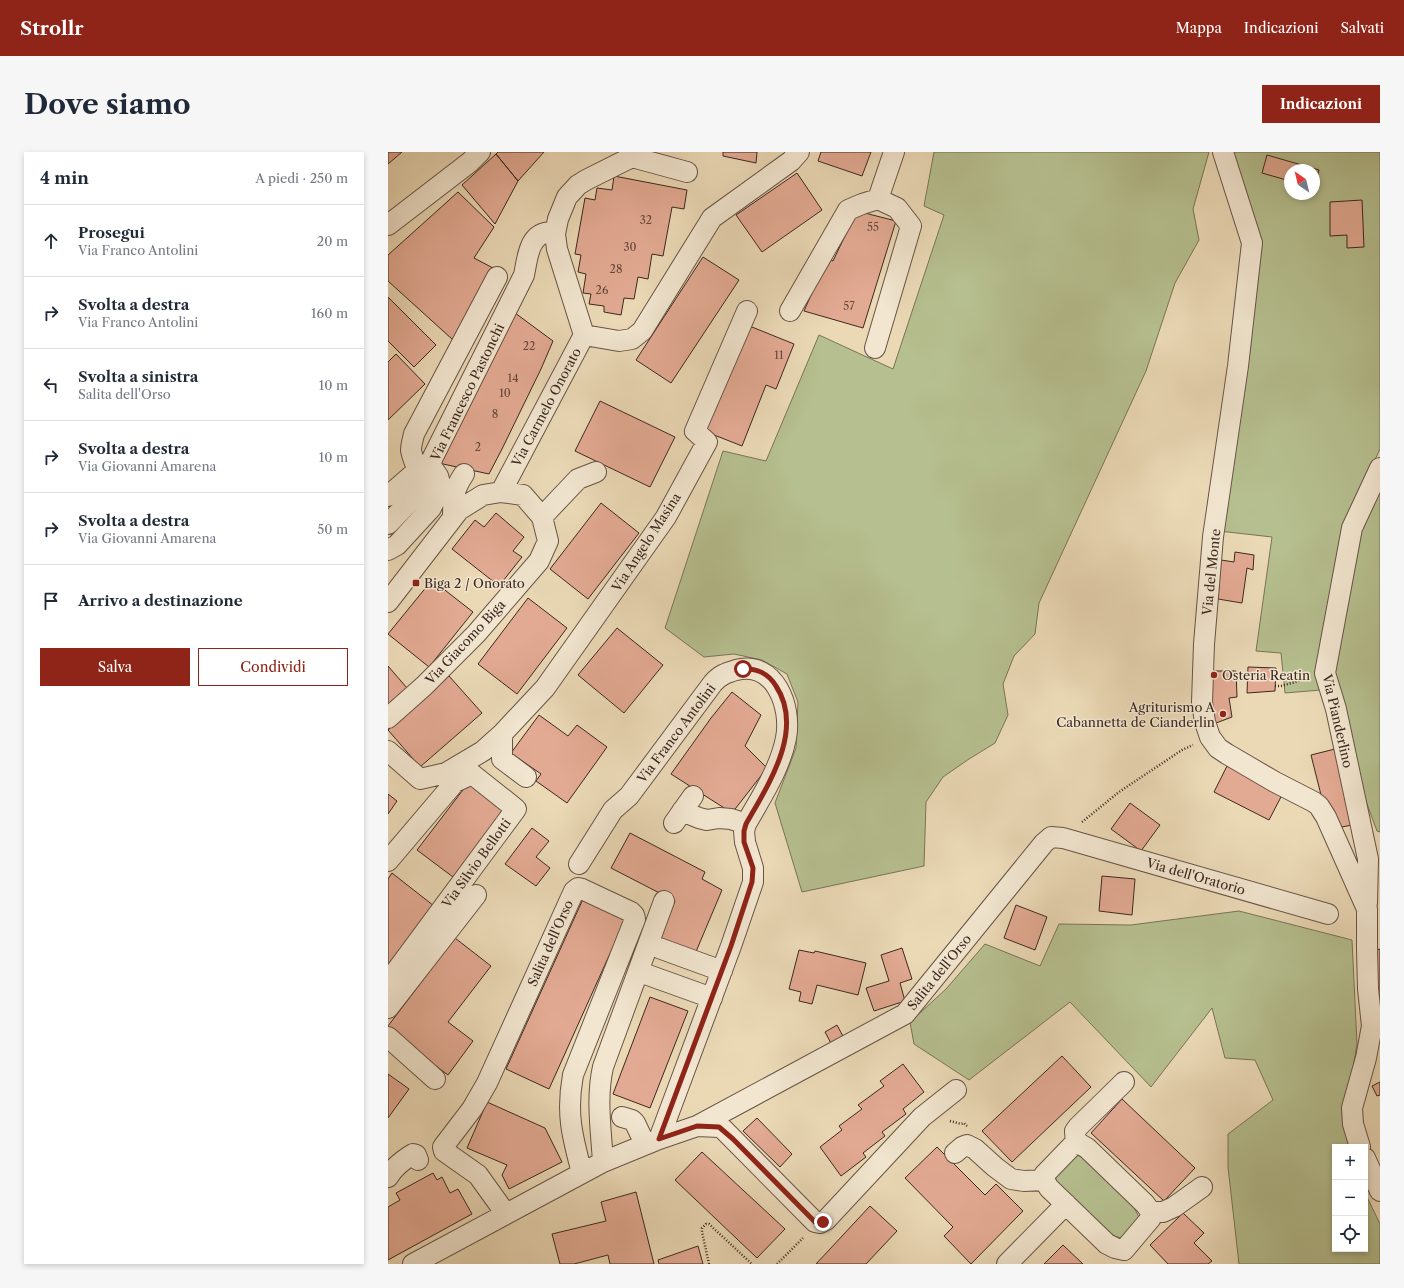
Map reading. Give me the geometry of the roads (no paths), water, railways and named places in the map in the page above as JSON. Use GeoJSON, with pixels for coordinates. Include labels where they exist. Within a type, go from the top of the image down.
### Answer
{"type":"FeatureCollection","features":[{"type":"Feature","properties":{"kind":"street"},"geometry":{"type":"LineString","coordinates":[[388,225],[470,162],[480,152]]}},
{"type":"Feature","properties":{"kind":"street","name":"Via Carmelo Onorato"},"geometry":{"type":"LineString","coordinates":[[501,492],[584,335],[619,341],[632,339],[642,331],[712,218],[791,161],[799,152]]}},
{"type":"Feature","properties":{"kind":"street"},"geometry":{"type":"LineString","coordinates":[[878,199],[894,152]]}},
{"type":"Feature","properties":{"kind":"street","name":"Via del Monte"},"geometry":{"type":"LineString","coordinates":[[1223,152],[1252,243],[1238,366],[1213,537],[1204,636],[1202,702],[1205,722],[1210,737],[1218,748],[1274,782],[1319,806],[1326,817],[1367,917]]}},
{"type":"Feature","properties":{"kind":"street"},"geometry":{"type":"LineString","coordinates":[[584,335],[557,249],[555,234],[562,208],[567,197],[586,180],[632,154],[688,172]]}},
{"type":"Feature","properties":{"kind":"street"},"geometry":{"type":"LineString","coordinates":[[790,311],[848,210],[878,199],[897,208],[911,226],[875,348]]}},
{"type":"Feature","properties":{"kind":"street","name":"Via Francesco Pastonchi"},"geometry":{"type":"LineString","coordinates":[[388,550],[398,545],[431,508],[440,490],[438,476],[432,466],[432,459],[524,276],[527,252],[530,246],[540,236],[546,233],[555,234]]}},
{"type":"Feature","properties":{"kind":"street","name":"Via Francesco Pastonchi"},"geometry":{"type":"LineString","coordinates":[[388,524],[418,492],[421,481],[413,460],[411,449],[414,434],[497,277]]}},
{"type":"Feature","properties":{"kind":"street","name":"Via Angelo Masina"},"geometry":{"type":"LineString","coordinates":[[388,751],[420,779],[446,773],[483,751],[502,734],[545,688],[666,517],[707,442],[695,431],[747,311]]}},
{"type":"Feature","properties":{"kind":"street","name":"Via Pianderlino"},"geometry":{"type":"LineString","coordinates":[[1372,1026],[1368,989],[1368,859],[1336,710],[1325,673],[1352,528],[1380,468]]}},
{"type":"Feature","properties":{"kind":"street"},"geometry":{"type":"LineString","coordinates":[[388,496],[418,470]]}},
{"type":"Feature","properties":{"kind":"street"},"geometry":{"type":"LineString","coordinates":[[542,517],[578,480],[596,472]]}},
{"type":"Feature","properties":{"kind":"street"},"geometry":{"type":"LineString","coordinates":[[453,518],[453,499],[457,484],[464,474]]}},
{"type":"Feature","properties":{"kind":"street","name":"Via Giacomo Biga"},"geometry":{"type":"LineString","coordinates":[[388,602],[459,510],[483,495],[501,492],[523,495],[542,517],[548,541],[539,560],[476,634],[424,686],[388,718]]}},
{"type":"Feature","properties":{"kind":"street","name":"Via Franco Antolini"},"geometry":{"type":"LineString","coordinates":[[579,864],[613,810],[629,796],[719,676],[743,669],[753,668],[773,681],[780,691],[785,706],[786,737],[771,781],[746,824],[744,831],[744,842],[753,868],[752,882],[712,998],[652,1142]]}},
{"type":"Feature","properties":{"kind":"street"},"geometry":{"type":"LineString","coordinates":[[502,734],[502,760],[526,777]]}},
{"type":"Feature","properties":{"kind":"street","name":"Via Silvio Bellotti"},"geometry":{"type":"LineString","coordinates":[[388,861],[455,782],[472,774],[516,810],[388,982]]}},
{"type":"Feature","properties":{"kind":"street"},"geometry":{"type":"LineString","coordinates":[[683,810],[699,818],[707,820],[731,818],[746,824]]}},
{"type":"Feature","properties":{"kind":"street","name":"Salita dell'Orso"},"geometry":{"type":"LineString","coordinates":[[413,1264],[603,1162],[697,1126],[905,1014],[1044,843],[1051,837],[1063,838]]}},
{"type":"Feature","properties":{"kind":"street","name":"Via dell'Oratorio"},"geometry":{"type":"LineString","coordinates":[[1063,838],[1328,914]]}},
{"type":"Feature","properties":{"kind":"street","name":"Salita dell'Orso"},"geometry":{"type":"LineString","coordinates":[[506,1214],[478,1175],[444,1151],[443,1147],[472,1109],[487,1083],[574,891],[578,888],[631,912],[634,914],[635,919],[573,1074],[570,1088],[571,1132],[582,1173]]}},
{"type":"Feature","properties":{"kind":"street","name":"Via Silvio Bellotti"},"geometry":{"type":"LineString","coordinates":[[388,1008],[476,895]]}},
{"type":"Feature","properties":{"kind":"street"},"geometry":{"type":"LineString","coordinates":[[603,1162],[599,1084],[603,1067],[664,901]]}},
{"type":"Feature","properties":{"kind":"street"},"geometry":{"type":"LineString","coordinates":[[659,948],[722,971]]}},
{"type":"Feature","properties":{"kind":"street"},"geometry":{"type":"LineString","coordinates":[[648,975],[712,998]]}},
{"type":"Feature","properties":{"kind":"street"},"geometry":{"type":"LineString","coordinates":[[1372,1026],[1380,1048]]}},
{"type":"Feature","properties":{"kind":"street"},"geometry":{"type":"LineString","coordinates":[[1359,1144],[1352,1124],[1352,1108],[1366,1058],[1372,1026]]}},
{"type":"Feature","properties":{"kind":"street"},"geometry":{"type":"LineString","coordinates":[[388,1037],[435,1078]]}},
{"type":"Feature","properties":{"kind":"street"},"geometry":{"type":"LineString","coordinates":[[1076,1144],[1075,1131],[1078,1127],[1124,1082]]}},
{"type":"Feature","properties":{"kind":"street"},"geometry":{"type":"LineString","coordinates":[[697,1126],[719,1127],[723,1129],[815,1222],[818,1223],[826,1220],[922,1117],[956,1090]]}},
{"type":"Feature","properties":{"kind":"street"},"geometry":{"type":"LineString","coordinates":[[622,1117],[632,1120],[652,1142]]}},
{"type":"Feature","properties":{"kind":"street"},"geometry":{"type":"LineString","coordinates":[[1073,1144],[1076,1144],[1087,1148],[1145,1204],[1151,1212],[1151,1218],[1124,1250],[1114,1248],[1107,1244],[1044,1180],[1044,1174],[1073,1144]]}},
{"type":"Feature","properties":{"kind":"street"},"geometry":{"type":"LineString","coordinates":[[955,1153],[967,1145],[975,1149],[1011,1179],[1024,1181],[1044,1180]]}},
{"type":"Feature","properties":{"kind":"street"},"geometry":{"type":"LineString","coordinates":[[388,1177],[394,1168],[405,1158],[413,1154],[416,1155],[418,1160]]}},
{"type":"Feature","properties":{"kind":"street"},"geometry":{"type":"LineString","coordinates":[[1368,1165],[1380,1191]]}},
{"type":"Feature","properties":{"kind":"street"},"geometry":{"type":"LineString","coordinates":[[1151,1212],[1163,1212],[1168,1210],[1202,1187]]}},
{"type":"Feature","properties":{"kind":"street"},"geometry":{"type":"LineString","coordinates":[[1007,1264],[1066,1204]]}},
{"type":"Feature","properties":{"kind":"place","name":"Biga 2 / Onorato"},"geometry":{"type":"Point","coordinates":[416,583]}},
{"type":"Feature","properties":{"kind":"place","name":"Osteria Reatin"},"geometry":{"type":"Point","coordinates":[1214,675]}},
{"type":"Feature","properties":{"kind":"place","name":"Agriturismo A Cabannetta de Cianderlin"},"geometry":{"type":"Point","coordinates":[1223,714]}}]}
